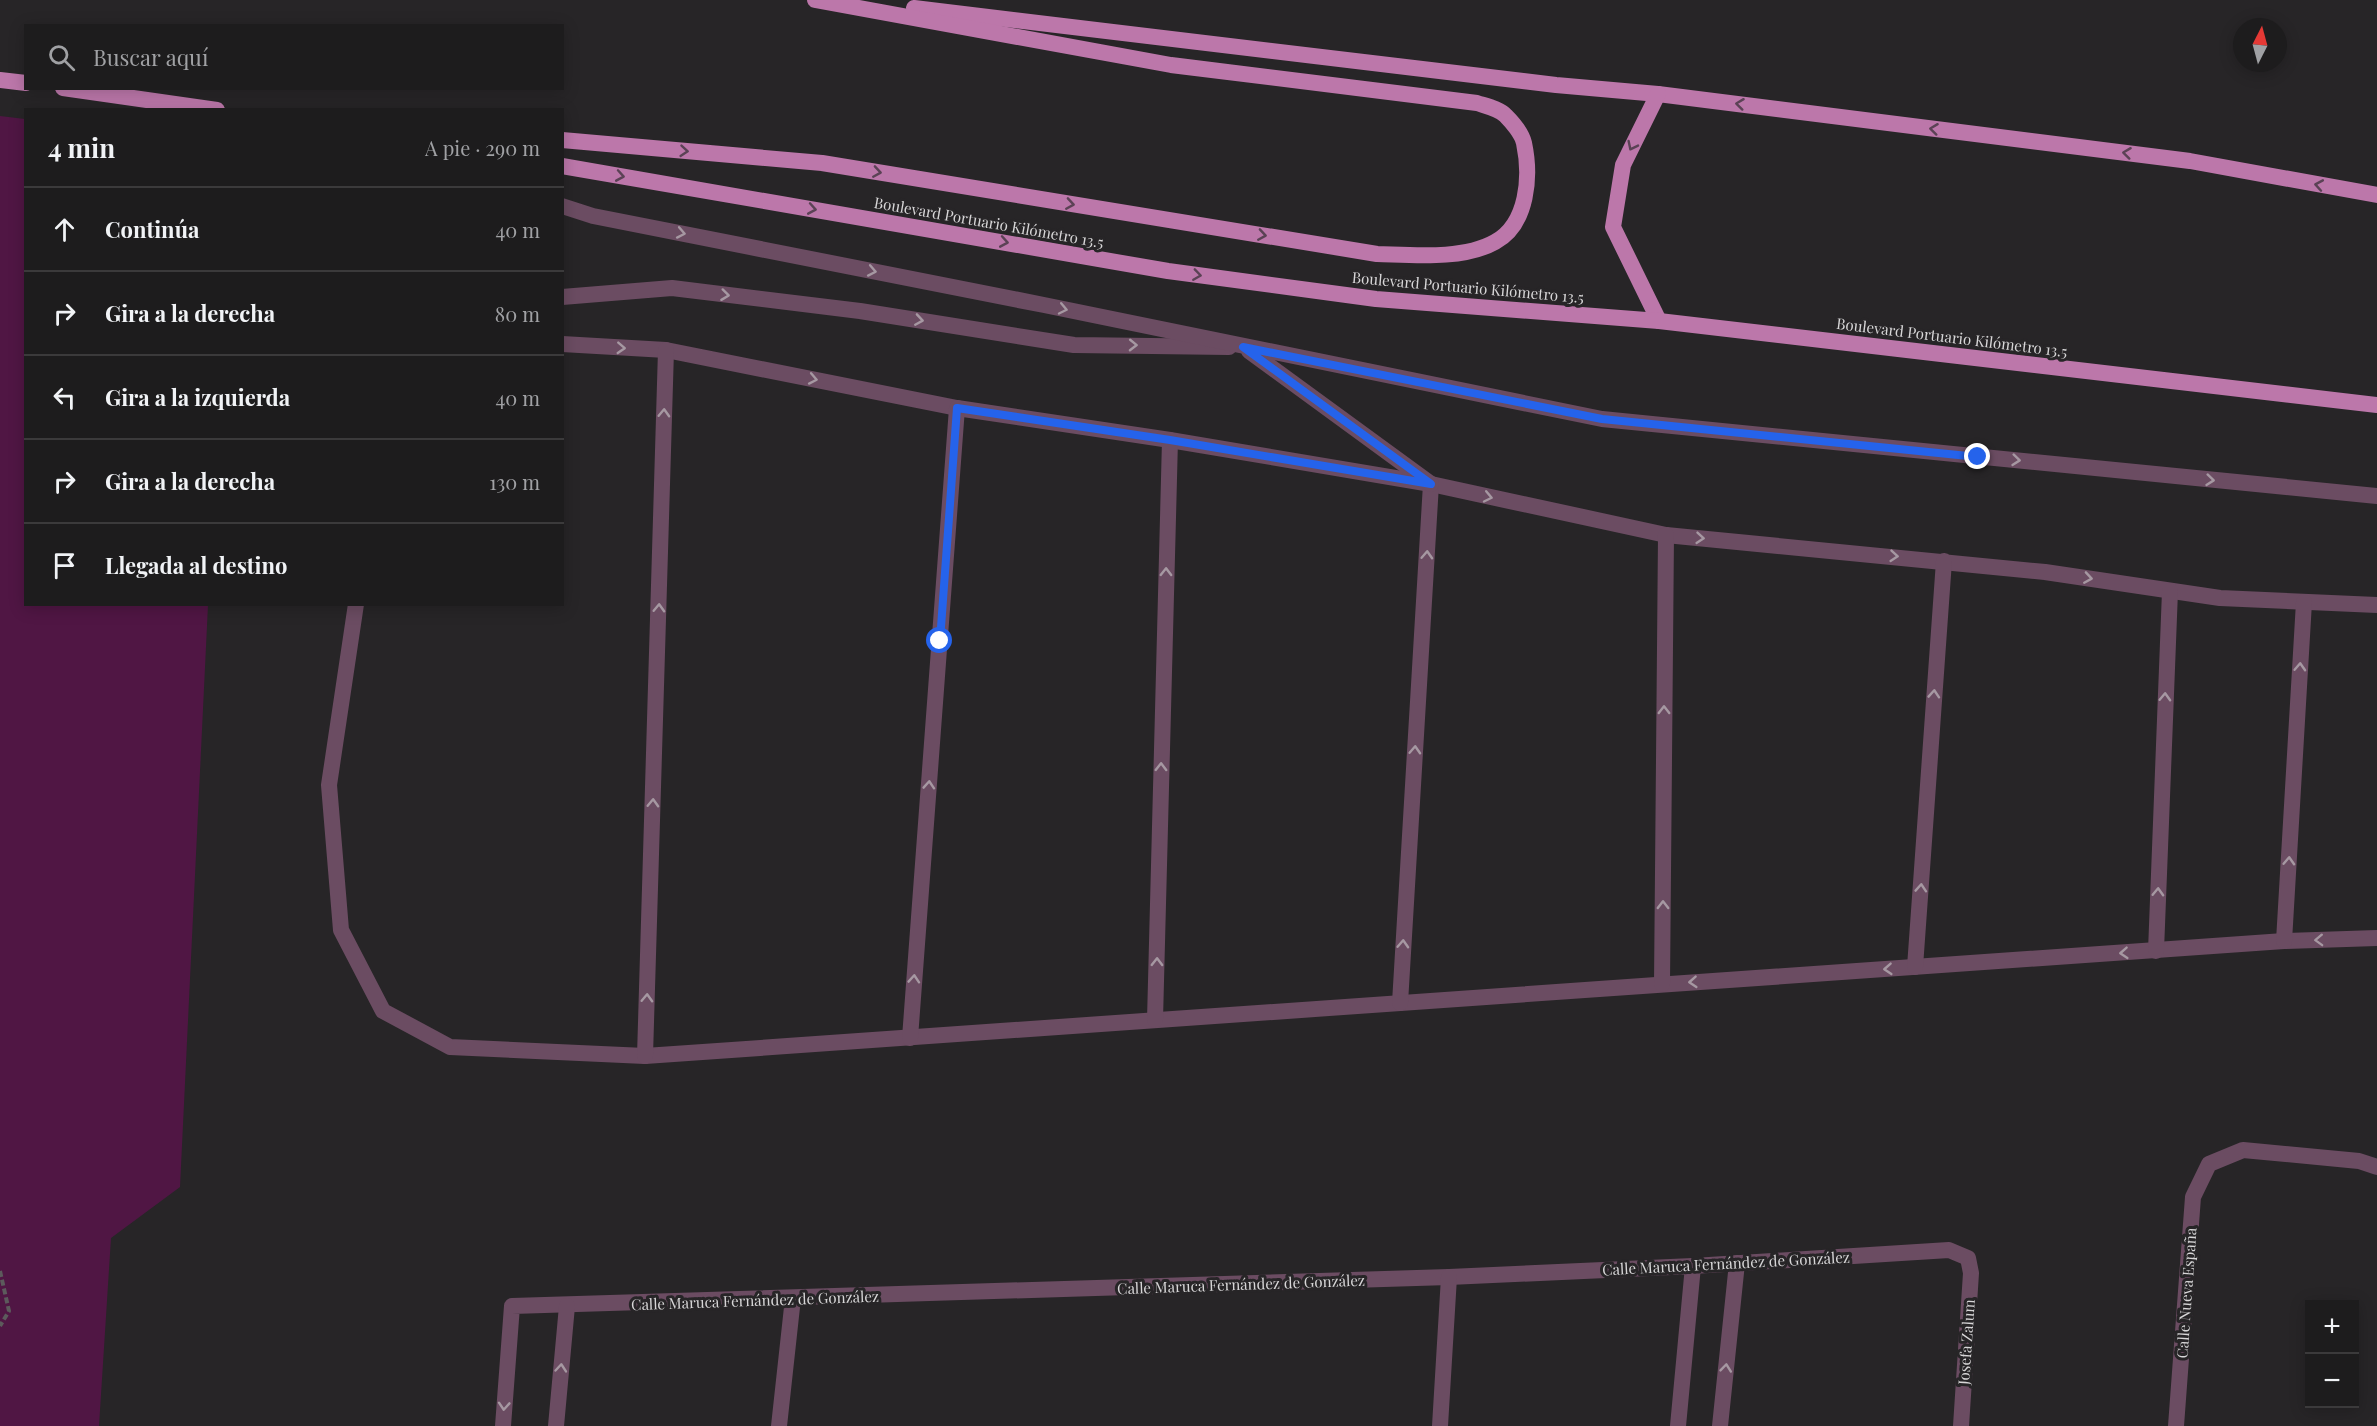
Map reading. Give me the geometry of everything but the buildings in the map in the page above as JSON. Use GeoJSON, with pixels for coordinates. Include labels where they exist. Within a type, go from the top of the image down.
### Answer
{"type":"FeatureCollection","features":[{"type":"Feature","properties":{"kind":"highway"},"geometry":{"type":"LineString","coordinates":[[564,140],[822,163],[1377,254],[1450,256],[1494,243],[1513,230],[1521,210],[1527,183],[1523,141],[1505,113],[1477,103],[1171,65],[815,0]]}},
{"type":"Feature","properties":{"kind":"highway"},"geometry":{"type":"LineString","coordinates":[[849,0],[1556,85],[1658,94],[2190,161],[2377,195]]}},
{"type":"Feature","properties":{"kind":"highway"},"geometry":{"type":"LineString","coordinates":[[0,80],[24,83]]}},
{"type":"Feature","properties":{"kind":"highway"},"geometry":{"type":"LineString","coordinates":[[77,90],[203,108]]}},
{"type":"Feature","properties":{"kind":"highway"},"geometry":{"type":"LineString","coordinates":[[1658,94],[1623,165],[1613,227],[1659,321]]}},
{"type":"Feature","properties":{"kind":"highway","name":"Boulevard Portuario Kilómetro 13.5"},"geometry":{"type":"LineString","coordinates":[[564,166],[1156,269],[1376,300],[1659,321],[2377,405]]}},
{"type":"Feature","properties":{"kind":"street"},"geometry":{"type":"LineString","coordinates":[[564,207],[593,216],[1602,419],[2377,496]]}},
{"type":"Feature","properties":{"kind":"street"},"geometry":{"type":"LineString","coordinates":[[564,297],[672,288],[860,311],[1074,345],[1243,347],[1431,484]]}},
{"type":"Feature","properties":{"kind":"street"},"geometry":{"type":"LineString","coordinates":[[564,344],[666,350],[957,408],[1170,440],[1431,484],[1666,535],[2045,572],[2220,598],[2377,604]]}},
{"type":"Feature","properties":{"kind":"street"},"geometry":{"type":"LineString","coordinates":[[645,1056],[666,350]]}},
{"type":"Feature","properties":{"kind":"street"},"geometry":{"type":"LineString","coordinates":[[910,1038],[957,408]]}},
{"type":"Feature","properties":{"kind":"street"},"geometry":{"type":"LineString","coordinates":[[1155,1020],[1170,440]]}},
{"type":"Feature","properties":{"kind":"street"},"geometry":{"type":"LineString","coordinates":[[1400,1003],[1431,484]]}},
{"type":"Feature","properties":{"kind":"street"},"geometry":{"type":"LineString","coordinates":[[1662,984],[1666,535]]}},
{"type":"Feature","properties":{"kind":"street"},"geometry":{"type":"LineString","coordinates":[[1915,968],[1944,561]]}},
{"type":"Feature","properties":{"kind":"street"},"geometry":{"type":"LineString","coordinates":[[2156,951],[2170,591]]}},
{"type":"Feature","properties":{"kind":"street"},"geometry":{"type":"LineString","coordinates":[[2284,941],[2304,602]]}},
{"type":"Feature","properties":{"kind":"street"},"geometry":{"type":"LineString","coordinates":[[356,606],[329,785],[340,930],[383,1011],[450,1047],[645,1056],[2284,941],[2377,938]]}},
{"type":"Feature","properties":{"kind":"street","name":"Calle Nueva España"},"geometry":{"type":"LineString","coordinates":[[2176,1426],[2193,1197],[2209,1164],[2243,1150],[2359,1161],[2377,1167]]}},
{"type":"Feature","properties":{"kind":"street","name":"Calle Maruca Fernández de González"},"geometry":{"type":"LineString","coordinates":[[503,1426],[512,1306],[1449,1277],[1693,1266],[1949,1250],[1968,1258]]}},
{"type":"Feature","properties":{"kind":"street","name":"Josefa Zalum"},"geometry":{"type":"LineString","coordinates":[[1961,1426],[1971,1273],[1968,1258]]}},
{"type":"Feature","properties":{"kind":"street"},"geometry":{"type":"LineString","coordinates":[[1720,1426],[1737,1263]]}},
{"type":"Feature","properties":{"kind":"street"},"geometry":{"type":"LineString","coordinates":[[1678,1426],[1693,1266]]}},
{"type":"Feature","properties":{"kind":"street"},"geometry":{"type":"LineString","coordinates":[[1440,1426],[1449,1277]]}},
{"type":"Feature","properties":{"kind":"street"},"geometry":{"type":"LineString","coordinates":[[779,1426],[793,1299]]}},
{"type":"Feature","properties":{"kind":"street"},"geometry":{"type":"LineString","coordinates":[[556,1426],[567,1306]]}},
{"type":"Feature","properties":{"kind":"path"},"geometry":{"type":"LineString","coordinates":[[0,1271],[9,1311],[0,1326]]}},
{"type":"Feature","properties":{"kind":"shaded area"},"geometry":{"type":"Polygon","coordinates":[[[0,116],[24,119],[24,606],[208,606],[180,1187],[111,1238],[99,1426],[0,1426],[0,116]]]}},
{"type":"Feature","properties":{"kind":"route"},"geometry":{"type":"LineString","coordinates":[[940,641],[957,408],[1170,440],[1431,484],[1243,347],[1602,419],[1978,457]]}}]}
